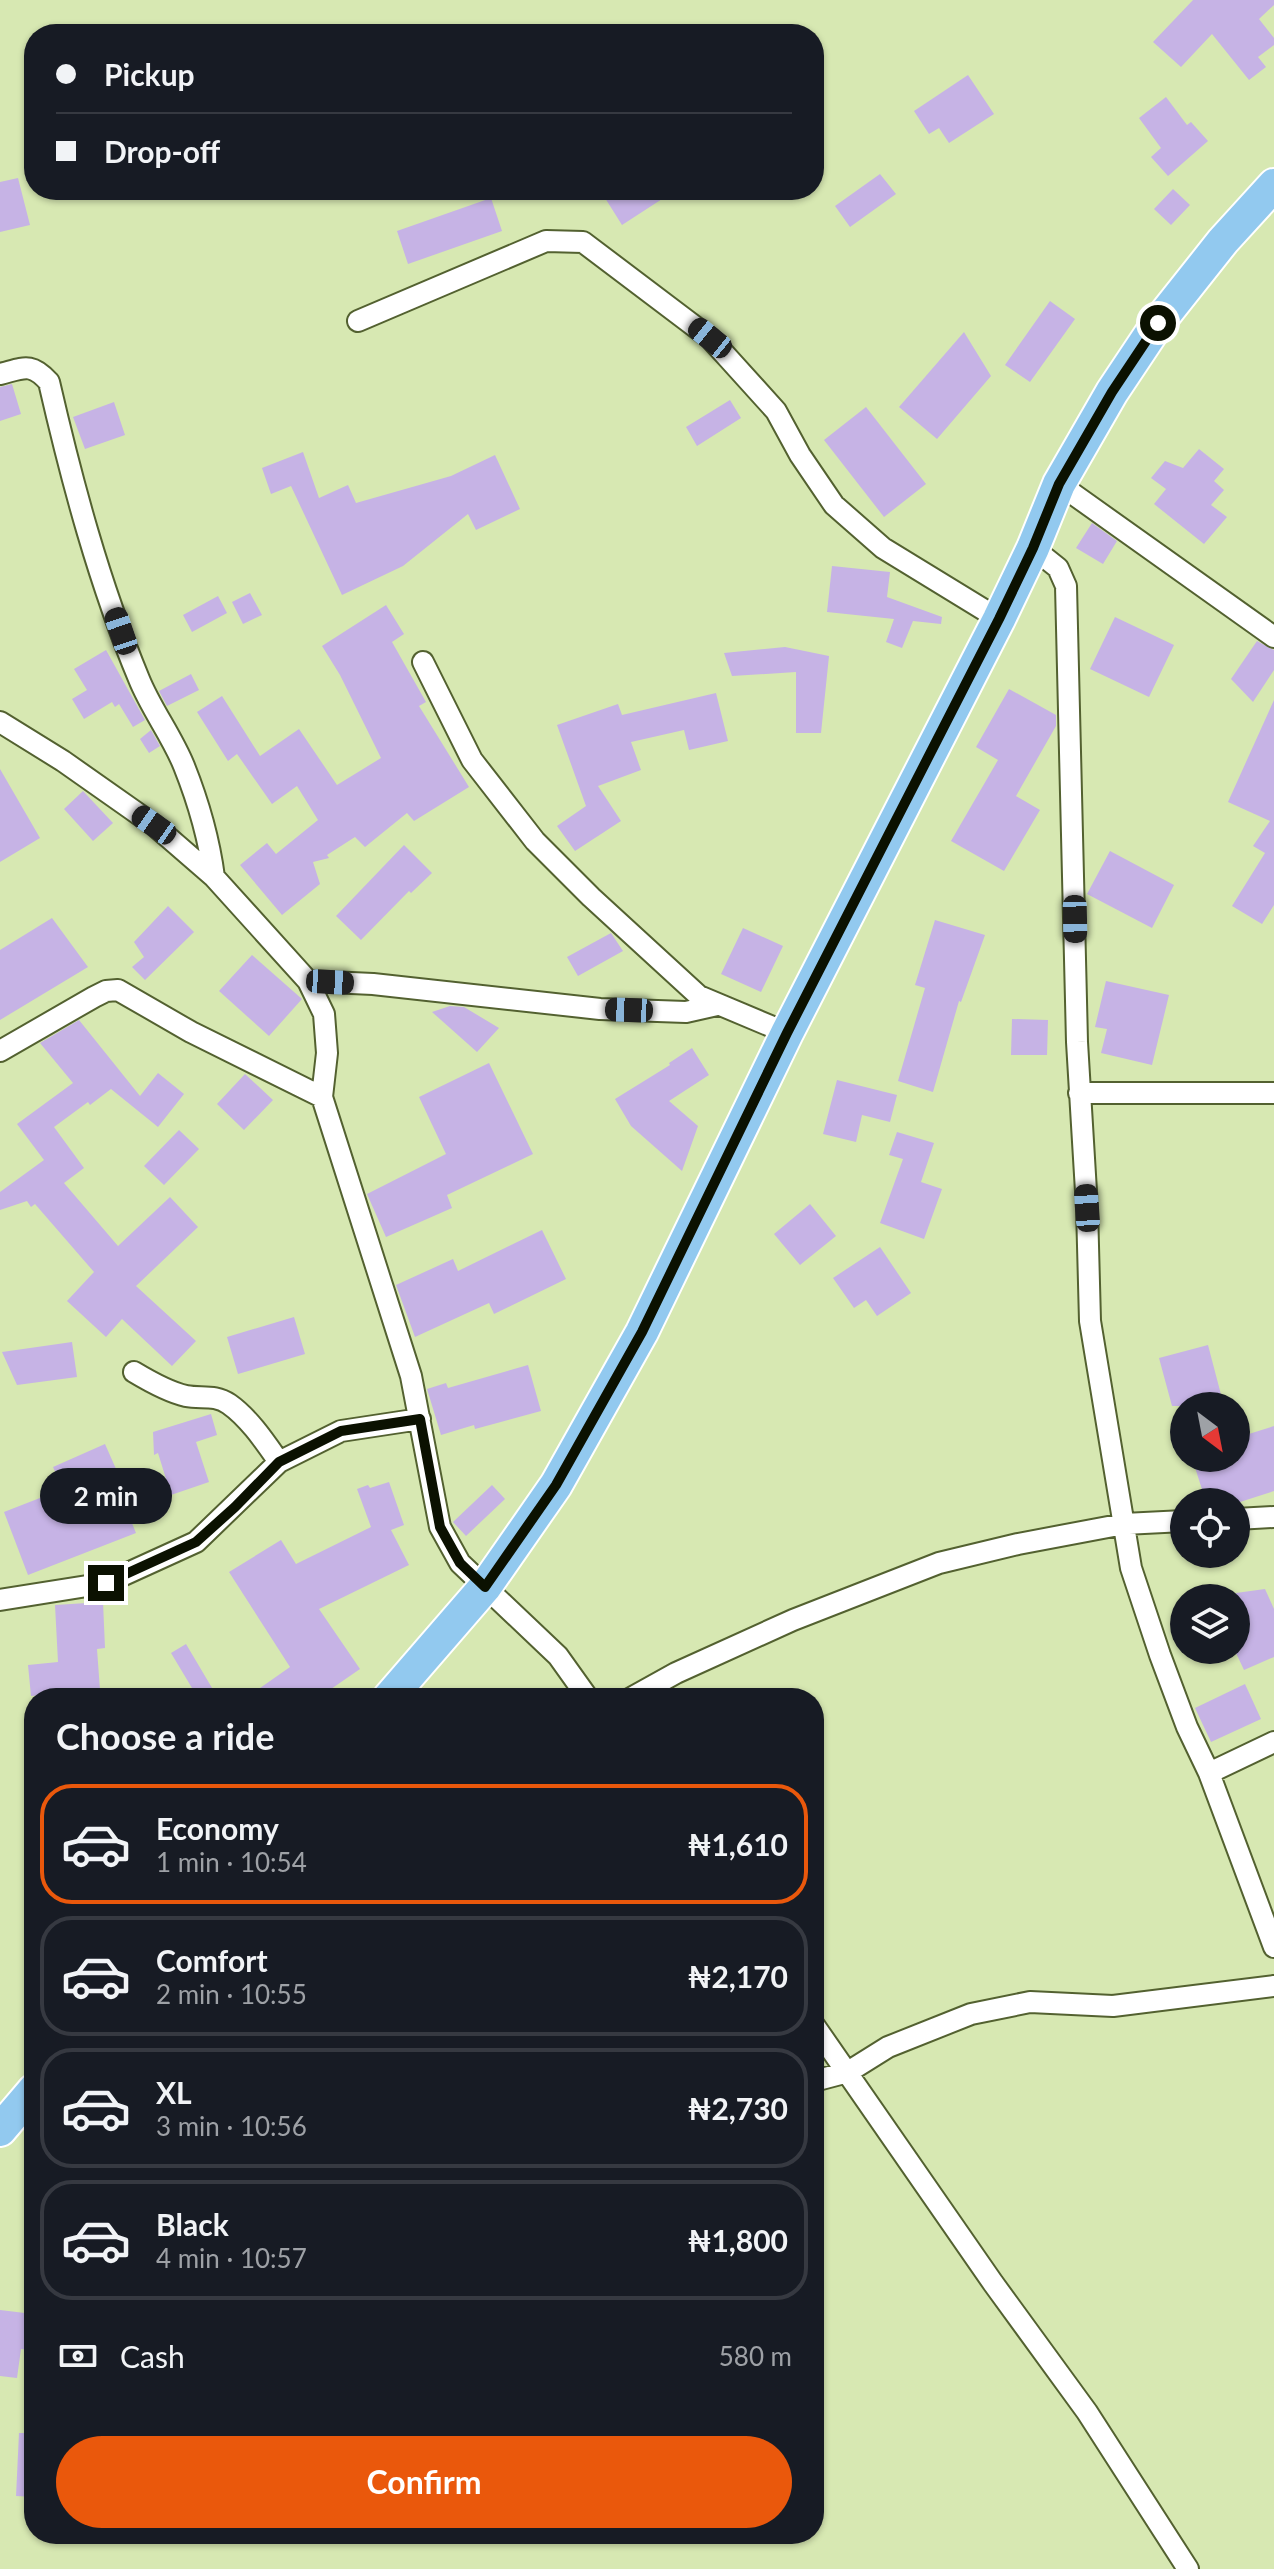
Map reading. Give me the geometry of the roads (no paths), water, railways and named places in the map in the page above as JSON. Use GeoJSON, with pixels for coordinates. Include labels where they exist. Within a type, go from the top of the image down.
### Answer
{"type":"FeatureCollection","features":[{"type":"Feature","properties":{"kind":"main road"},"geometry":{"type":"LineString","coordinates":[[398,1688],[485,1587],[556,1485],[642,1332],[787,1033],[999,619],[1059,484],[1112,392],[1158,323],[1223,241],[1274,185]]}},
{"type":"Feature","properties":{"kind":"main road"},"geometry":{"type":"LineString","coordinates":[[0,2130],[24,2102]]}},
{"type":"Feature","properties":{"kind":"street"},"geometry":{"type":"LineString","coordinates":[[358,321],[546,241],[583,242],[710,338],[776,411],[800,455],[834,505],[883,548],[999,619]]}},
{"type":"Feature","properties":{"kind":"street"},"geometry":{"type":"LineString","coordinates":[[0,374],[29,367],[39,371],[49,382],[71,480],[116,616],[140,681],[183,764],[210,843],[214,877]]}},
{"type":"Feature","properties":{"kind":"street"},"geometry":{"type":"LineString","coordinates":[[1059,484],[1274,637]]}},
{"type":"Feature","properties":{"kind":"street"},"geometry":{"type":"LineString","coordinates":[[1033,548],[1058,568],[1066,586],[1079,1093],[1087,1208],[1090,1321],[1131,1568],[1187,1727],[1209,1773],[1274,1947]]}},
{"type":"Feature","properties":{"kind":"street"},"geometry":{"type":"LineString","coordinates":[[423,662],[472,760],[535,841],[699,996],[787,1033]]}},
{"type":"Feature","properties":{"kind":"street"},"geometry":{"type":"LineString","coordinates":[[0,722],[63,761],[154,825],[214,877],[308,981],[324,1014],[327,1053],[322,1097],[411,1376],[440,1527],[460,1563],[558,1656],[581,1688]]}},
{"type":"Feature","properties":{"kind":"street"},"geometry":{"type":"LineString","coordinates":[[308,981],[373,984],[600,1009],[686,1012],[717,1005]]}},
{"type":"Feature","properties":{"kind":"street"},"geometry":{"type":"LineString","coordinates":[[0,1051],[94,997],[118,990],[191,1032],[322,1097]]}},
{"type":"Feature","properties":{"kind":"street"},"geometry":{"type":"LineString","coordinates":[[1079,1093],[1274,1093]]}},
{"type":"Feature","properties":{"kind":"street"},"geometry":{"type":"LineString","coordinates":[[134,1372],[152,1383],[186,1396],[211,1396],[228,1403],[250,1424],[279,1462]]}},
{"type":"Feature","properties":{"kind":"street"},"geometry":{"type":"LineString","coordinates":[[0,1600],[106,1583],[196,1542],[279,1462],[341,1431],[420,1419]]}},
{"type":"Feature","properties":{"kind":"street"},"geometry":{"type":"LineString","coordinates":[[1250,1518],[1274,1517]]}},
{"type":"Feature","properties":{"kind":"street"},"geometry":{"type":"LineString","coordinates":[[649,1688],[793,1620],[939,1563],[1124,1524],[1170,1522]]}},
{"type":"Feature","properties":{"kind":"street"},"geometry":{"type":"LineString","coordinates":[[1209,1773],[1274,1742]]}},
{"type":"Feature","properties":{"kind":"street"},"geometry":{"type":"LineString","coordinates":[[824,2078],[848,2072],[888,2047],[971,2014],[1030,2002],[1113,2006],[1274,1986]]}},
{"type":"Feature","properties":{"kind":"street"},"geometry":{"type":"LineString","coordinates":[[824,2039],[993,2283],[1087,2412],[1188,2569]]}}]}
